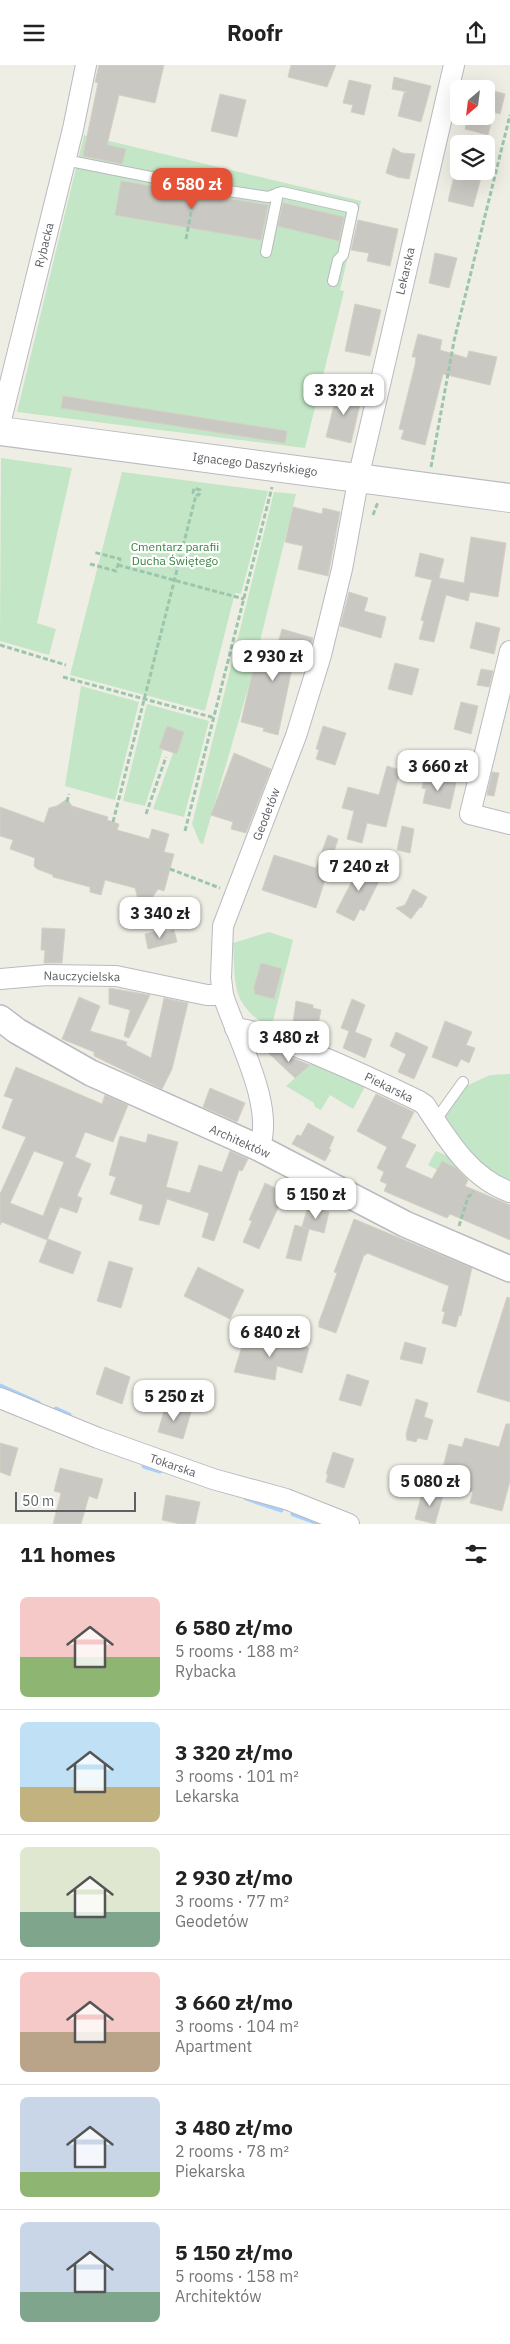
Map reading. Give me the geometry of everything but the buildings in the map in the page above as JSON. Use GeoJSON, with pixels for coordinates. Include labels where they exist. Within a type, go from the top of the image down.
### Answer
{"type":"FeatureCollection","features":[{"type":"Feature","properties":{"kind":"main road","name":"Ignacego Daszyńskiego"},"geometry":{"type":"LineString","coordinates":[[0,431],[369,486],[427,487],[510,498]]}},
{"type":"Feature","properties":{"kind":"street","name":"Rybacka"},"geometry":{"type":"LineString","coordinates":[[0,424],[65,160],[86,65]]}},
{"type":"Feature","properties":{"kind":"street","name":"Lekarska"},"geometry":{"type":"LineString","coordinates":[[369,486],[455,69]]}},
{"type":"Feature","properties":{"kind":"street","name":"Geodetów"},"geometry":{"type":"LineString","coordinates":[[259,1148],[265,1127],[264,1115],[223,995],[221,978],[223,927],[296,736],[319,664],[342,569],[369,486]]}},
{"type":"Feature","properties":{"kind":"street"},"geometry":{"type":"LineString","coordinates":[[510,651],[470,814],[510,823]]}},
{"type":"Feature","properties":{"kind":"street","name":"Nauczycielska"},"geometry":{"type":"LineString","coordinates":[[0,979],[47,975],[116,976],[206,995],[223,995]]}},
{"type":"Feature","properties":{"kind":"street","name":"Architektów"},"geometry":{"type":"LineString","coordinates":[[0,1018],[16,1031],[91,1073],[259,1148],[405,1223],[510,1269]]}},
{"type":"Feature","properties":{"kind":"street","name":"Piekarska"},"geometry":{"type":"LineString","coordinates":[[235,1029],[262,1033],[368,1076],[419,1101],[424,1105],[463,1159],[491,1182],[510,1192]]}},
{"type":"Feature","properties":{"kind":"street","name":"Tokarska"},"geometry":{"type":"LineString","coordinates":[[0,1398],[98,1439],[213,1479],[286,1499],[349,1524]]}},
{"type":"Feature","properties":{"kind":"lane"},"geometry":{"type":"LineString","coordinates":[[65,160],[268,197],[282,192],[353,208],[343,255],[338,260],[333,281]]}},
{"type":"Feature","properties":{"kind":"lane"},"geometry":{"type":"LineString","coordinates":[[266,252],[278,193]]}},
{"type":"Feature","properties":{"kind":"lane"},"geometry":{"type":"LineString","coordinates":[[435,1121],[463,1083]]}},
{"type":"Feature","properties":{"kind":"path"},"geometry":{"type":"LineString","coordinates":[[427,487],[454,341],[510,115]]}},
{"type":"Feature","properties":{"kind":"path"},"geometry":{"type":"LineString","coordinates":[[186,239],[192,207]]}},
{"type":"Feature","properties":{"kind":"path"},"geometry":{"type":"LineString","coordinates":[[185,831],[273,482]]}},
{"type":"Feature","properties":{"kind":"path"},"geometry":{"type":"LineString","coordinates":[[369,486],[378,505],[373,515]]}},
{"type":"Feature","properties":{"kind":"path"},"geometry":{"type":"LineString","coordinates":[[113,822],[196,495]]}},
{"type":"Feature","properties":{"kind":"path"},"geometry":{"type":"LineString","coordinates":[[90,564],[116,571],[120,559],[93,552]]}},
{"type":"Feature","properties":{"kind":"path"},"geometry":{"type":"LineString","coordinates":[[118,565],[244,599]]}},
{"type":"Feature","properties":{"kind":"path"},"geometry":{"type":"LineString","coordinates":[[0,645],[66,665]]}},
{"type":"Feature","properties":{"kind":"path"},"geometry":{"type":"LineString","coordinates":[[63,677],[215,717]]}},
{"type":"Feature","properties":{"kind":"path"},"geometry":{"type":"LineString","coordinates":[[146,814],[166,757]]}},
{"type":"Feature","properties":{"kind":"path"},"geometry":{"type":"LineString","coordinates":[[67,801],[69,794]]}},
{"type":"Feature","properties":{"kind":"path"},"geometry":{"type":"LineString","coordinates":[[170,869],[219,887]]}},
{"type":"Feature","properties":{"kind":"path"},"geometry":{"type":"LineString","coordinates":[[458,1233],[468,1197],[476,1191]]}},
{"type":"Feature","properties":{"kind":"green space"},"geometry":{"type":"Polygon","coordinates":[[[84,135],[361,201],[340,290],[344,291],[305,448],[17,412],[84,135]]]}},
{"type":"Feature","properties":{"kind":"green space"},"geometry":{"type":"Polygon","coordinates":[[[1,458],[72,468],[37,623],[56,629],[49,655],[0,641],[1,458]]]}},
{"type":"Feature","properties":{"kind":"green space","name":"Cmentarz parafii Ducha Świętego"},"geometry":{"type":"Polygon","coordinates":[[[122,472],[268,491],[241,594],[235,593],[205,711],[70,675],[122,472]]]}},
{"type":"Feature","properties":{"kind":"green space"},"geometry":{"type":"Polygon","coordinates":[[[274,492],[296,494],[250,682],[203,844],[200,843],[192,824],[274,492]]]}},
{"type":"Feature","properties":{"kind":"green space"},"geometry":{"type":"Polygon","coordinates":[[[81,686],[139,702],[115,800],[65,786],[81,686]]]}},
{"type":"Feature","properties":{"kind":"green space"},"geometry":{"type":"Polygon","coordinates":[[[147,704],[209,721],[184,817],[153,809],[173,753],[177,754],[184,732],[167,726],[159,748],[163,750],[145,806],[123,801],[147,704]]]}},
{"type":"Feature","properties":{"kind":"green space"},"geometry":{"type":"Polygon","coordinates":[[[269,932],[293,940],[271,1029],[248,1011],[238,993],[234,972],[233,943],[269,932]]]}},
{"type":"Feature","properties":{"kind":"green space"},"geometry":{"type":"Polygon","coordinates":[[[313,1062],[367,1083],[353,1109],[330,1095],[321,1110],[315,1107],[314,1103],[286,1086],[313,1062]]]}},
{"type":"Feature","properties":{"kind":"green space"},"geometry":{"type":"Polygon","coordinates":[[[510,1074],[510,1186],[466,1156],[443,1118],[462,1088],[490,1075],[510,1074]]]}},
{"type":"Feature","properties":{"kind":"green space"},"geometry":{"type":"Polygon","coordinates":[[[436,1151],[454,1159],[470,1175],[457,1169],[452,1178],[428,1165],[436,1151]]]}},
{"type":"Feature","properties":{"kind":"waterway"},"geometry":{"type":"LineString","coordinates":[[0,1386],[38,1403]]}},
{"type":"Feature","properties":{"kind":"waterway"},"geometry":{"type":"LineString","coordinates":[[56,1409],[69,1415]]}},
{"type":"Feature","properties":{"kind":"waterway"},"geometry":{"type":"LineString","coordinates":[[144,1466],[160,1471]]}},
{"type":"Feature","properties":{"kind":"waterway"},"geometry":{"type":"LineString","coordinates":[[246,1498],[281,1510]]}},
{"type":"Feature","properties":{"kind":"waterway"},"geometry":{"type":"LineString","coordinates":[[293,1514],[321,1524]]}}]}
